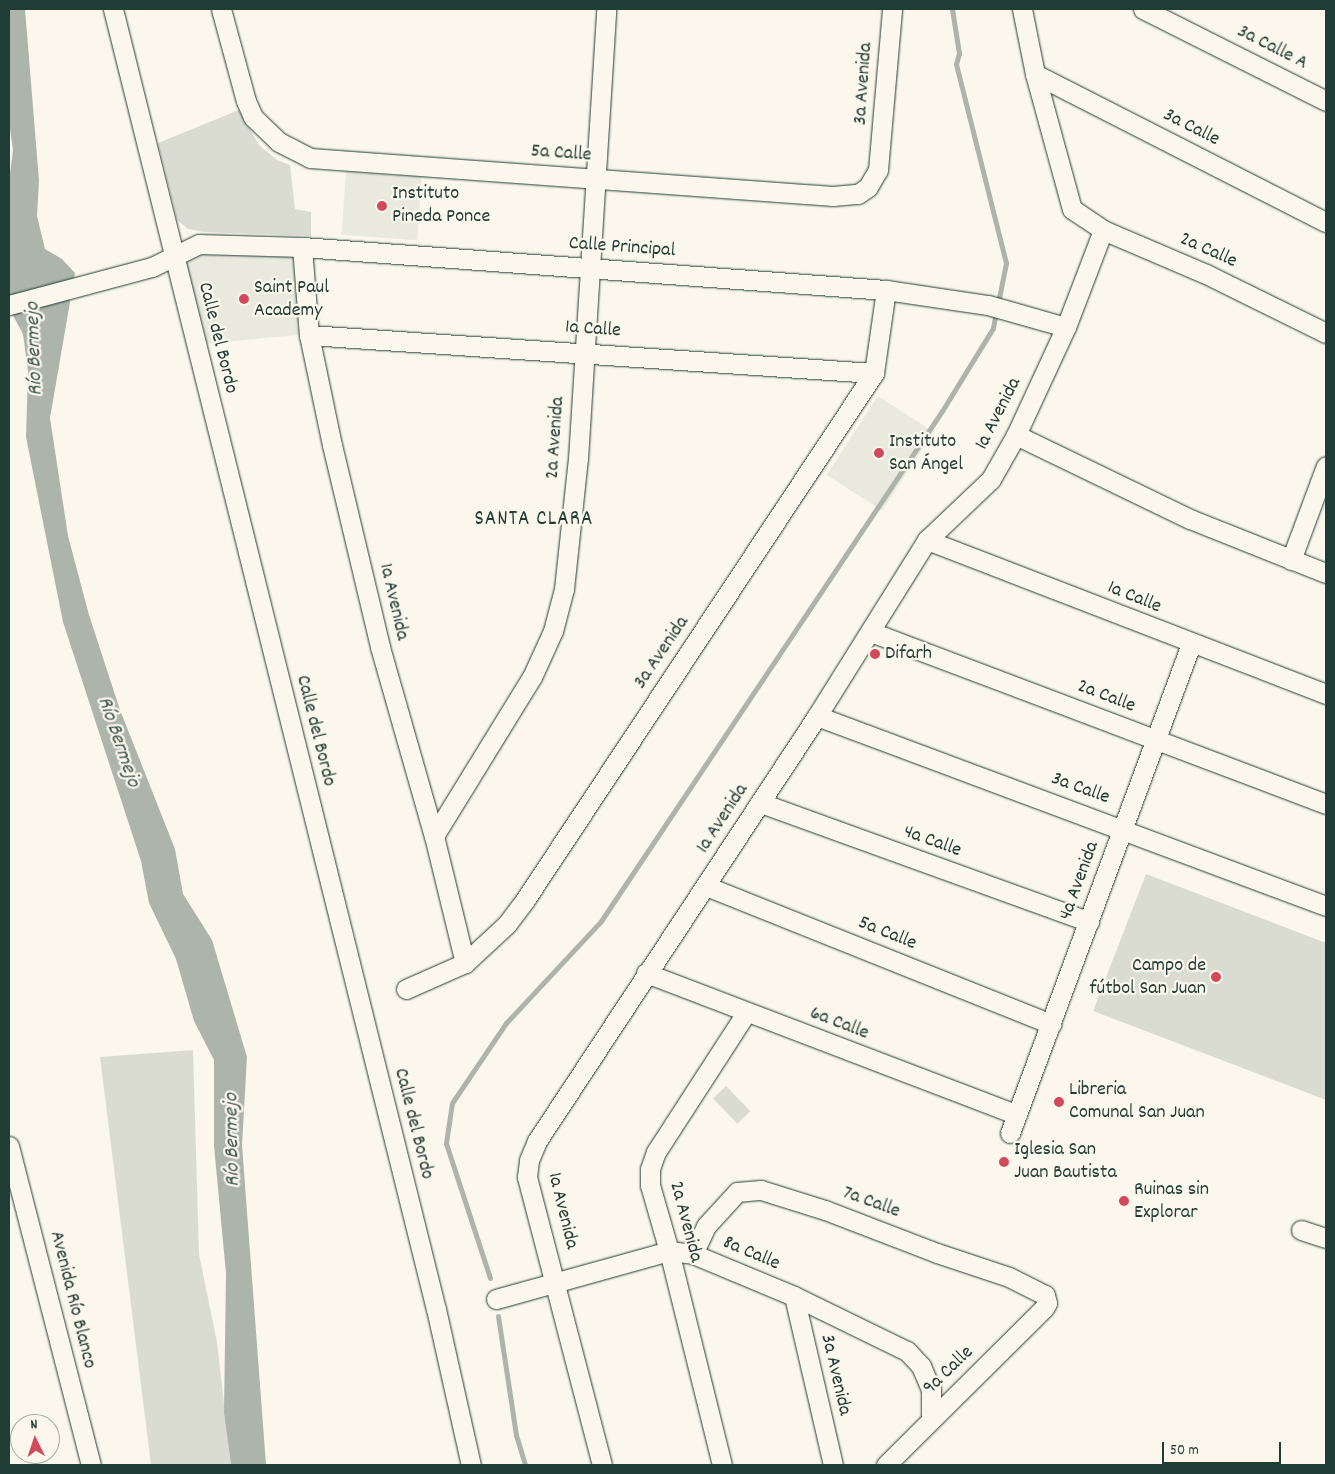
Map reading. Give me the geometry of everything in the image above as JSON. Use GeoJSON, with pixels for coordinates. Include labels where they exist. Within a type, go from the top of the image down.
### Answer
{"type":"FeatureCollection","features":[{"type":"Feature","properties":{"kind":"street","name":"Calle del Bordo"},"geometry":{"type":"LineString","coordinates":[[113,9],[436,1309],[471,1465]]}},
{"type":"Feature","properties":{"kind":"street","name":"5a Calle"},"geometry":{"type":"LineString","coordinates":[[221,9],[246,101],[253,117],[279,142],[310,158],[847,195],[858,194],[868,187],[881,163]]}},
{"type":"Feature","properties":{"kind":"street","name":"2a Avenida"},"geometry":{"type":"LineString","coordinates":[[434,836],[532,677],[553,631],[568,558],[578,459],[583,352],[606,9]]}},
{"type":"Feature","properties":{"kind":"street","name":"3a Avenida"},"geometry":{"type":"LineString","coordinates":[[881,163],[892,9]]}},
{"type":"Feature","properties":{"kind":"street"},"geometry":{"type":"LineString","coordinates":[[1022,9],[1036,74]]}},
{"type":"Feature","properties":{"kind":"street","name":"3a Calle A"},"geometry":{"type":"LineString","coordinates":[[1143,9],[1326,101]]}},
{"type":"Feature","properties":{"kind":"street","name":"2a Calle"},"geometry":{"type":"LineString","coordinates":[[1036,74],[1072,209],[1103,230],[1206,274],[1326,333]]}},
{"type":"Feature","properties":{"kind":"street","name":"3a Calle"},"geometry":{"type":"LineString","coordinates":[[1036,74],[1326,222]]}},
{"type":"Feature","properties":{"kind":"street","name":"1a Avenida"},"geometry":{"type":"LineString","coordinates":[[602,1465],[556,1282],[527,1177],[529,1160],[538,1141],[646,973],[761,803],[871,632],[927,540],[991,480],[1016,435],[1066,327],[1103,230]]}},
{"type":"Feature","properties":{"kind":"street","name":"Calle Principal"},"geometry":{"type":"LineString","coordinates":[[9,305],[152,267],[173,254],[199,244],[302,247],[886,290],[988,305],[1066,327]]}},
{"type":"Feature","properties":{"kind":"street","name":"1a Avenida"},"geometry":{"type":"LineString","coordinates":[[302,247],[309,336],[380,647],[434,836],[465,963]]}},
{"type":"Feature","properties":{"kind":"street","name":"3a Avenida"},"geometry":{"type":"LineString","coordinates":[[406,989],[465,963],[507,924],[526,900],[874,373],[886,290]]}},
{"type":"Feature","properties":{"kind":"street","name":"1a Calle"},"geometry":{"type":"LineString","coordinates":[[309,336],[583,352],[874,373]]}},
{"type":"Feature","properties":{"kind":"street"},"geometry":{"type":"LineString","coordinates":[[1016,435],[1181,515],[1326,573]]}},
{"type":"Feature","properties":{"kind":"street"},"geometry":{"type":"LineString","coordinates":[[1290,560],[1326,466]]}},
{"type":"Feature","properties":{"kind":"street","name":"1a Calle"},"geometry":{"type":"LineString","coordinates":[[927,540],[1191,644],[1326,694]]}},
{"type":"Feature","properties":{"kind":"street","name":"2a Calle"},"geometry":{"type":"LineString","coordinates":[[871,632],[1326,804]]}},
{"type":"Feature","properties":{"kind":"street","name":"4a Avenida"},"geometry":{"type":"LineString","coordinates":[[1010,1133],[1158,740],[1191,644]]}},
{"type":"Feature","properties":{"kind":"street","name":"3a Calle"},"geometry":{"type":"LineString","coordinates":[[817,716],[1326,906]]}},
{"type":"Feature","properties":{"kind":"street","name":"4a Calle"},"geometry":{"type":"LineString","coordinates":[[761,803],[1089,922]]}},
{"type":"Feature","properties":{"kind":"street","name":"5a Calle"},"geometry":{"type":"LineString","coordinates":[[706,886],[1051,1024]]}},
{"type":"Feature","properties":{"kind":"street","name":"6a Calle"},"geometry":{"type":"LineString","coordinates":[[646,973],[746,1013],[1017,1115]]}},
{"type":"Feature","properties":{"kind":"street","name":"2a Avenida"},"geometry":{"type":"LineString","coordinates":[[722,1465],[669,1251],[650,1185],[650,1169],[656,1152],[746,1013]]}},
{"type":"Feature","properties":{"kind":"street","name":"Avenida Río Blanco"},"geometry":{"type":"LineString","coordinates":[[9,1146],[91,1465]]}},
{"type":"Feature","properties":{"kind":"street","name":"7a Calle"},"geometry":{"type":"LineString","coordinates":[[693,1254],[706,1226],[737,1192],[761,1190],[825,1210],[937,1253],[1009,1277],[1045,1295],[1047,1303],[1044,1308]]}},
{"type":"Feature","properties":{"kind":"street"},"geometry":{"type":"LineString","coordinates":[[1301,1230],[1326,1238]]}},
{"type":"Feature","properties":{"kind":"street","name":"8a Calle"},"geometry":{"type":"LineString","coordinates":[[496,1299],[669,1251],[693,1254],[794,1296],[907,1351],[921,1366],[931,1389],[931,1419]]}},
{"type":"Feature","properties":{"kind":"street","name":"3a Avenida"},"geometry":{"type":"LineString","coordinates":[[794,1296],[833,1465]]}},
{"type":"Feature","properties":{"kind":"street","name":"9a Calle"},"geometry":{"type":"LineString","coordinates":[[886,1465],[1044,1308]]}},
{"type":"Feature","properties":{"kind":"shaded area"},"geometry":{"type":"Polygon","coordinates":[[[239,110],[259,145],[277,160],[290,165],[295,209],[311,212],[311,236],[205,232],[188,229],[177,220],[158,143],[239,110]]]}},
{"type":"Feature","properties":{"kind":"shaded area","name":"Instituto Pineda Ponce"},"geometry":{"type":"Polygon","coordinates":[[[346,171],[422,176],[417,240],[342,235],[346,171]]]}},
{"type":"Feature","properties":{"kind":"shaded area","name":"Saint Paul Academy"},"geometry":{"type":"Polygon","coordinates":[[[200,252],[297,254],[298,335],[201,344],[182,263],[200,252]]]}},
{"type":"Feature","properties":{"kind":"shaded area","name":"Instituto San Ángel"},"geometry":{"type":"Polygon","coordinates":[[[878,396],[933,432],[882,511],[827,475],[878,396]]]}},
{"type":"Feature","properties":{"kind":"shaded area","name":"Campo de fútbol San Juan"},"geometry":{"type":"Polygon","coordinates":[[[1146,874],[1326,943],[1326,1100],[1093,1011],[1146,874]]]}},
{"type":"Feature","properties":{"kind":"shaded area"},"geometry":{"type":"Polygon","coordinates":[[[193,1050],[199,1254],[217,1342],[231,1465],[151,1465],[100,1057],[193,1050]]]}},
{"type":"Feature","properties":{"kind":"shaded area"},"geometry":{"type":"Polygon","coordinates":[[[726,1086],[750,1111],[737,1124],[713,1099],[726,1086]]]}},
{"type":"Feature","properties":{"kind":"water","name":"Río Bermejo"},"geometry":{"type":"Polygon","coordinates":[[[9,9],[25,9],[39,181],[37,216],[45,249],[62,259],[75,273],[50,418],[68,536],[89,615],[120,710],[175,849],[183,894],[212,940],[247,1057],[242,1145],[266,1465],[231,1465],[224,1412],[226,1273],[214,1146],[214,1060],[194,1021],[176,959],[149,903],[141,861],[63,622],[26,437],[28,371],[23,334],[9,308],[9,181],[13,150],[9,122],[9,9]]]}},
{"type":"Feature","properties":{"kind":"waterway"},"geometry":{"type":"LineString","coordinates":[[952,9],[959,53],[956,64],[1006,263],[998,303]]}},
{"type":"Feature","properties":{"kind":"waterway"},"geometry":{"type":"LineString","coordinates":[[490,1278],[446,1143],[452,1103],[506,1023],[601,921],[942,411],[993,328],[996,311]]}},
{"type":"Feature","properties":{"kind":"waterway"},"geometry":{"type":"LineString","coordinates":[[498,1316],[516,1435],[525,1465]]}},
{"type":"Feature","properties":{"kind":"place","name":"Instituto Pineda Ponce"},"geometry":{"type":"Point","coordinates":[382,206]}},
{"type":"Feature","properties":{"kind":"place","name":"Saint Paul Academy"},"geometry":{"type":"Point","coordinates":[244,299]}},
{"type":"Feature","properties":{"kind":"place","name":"Instituto San Ángel"},"geometry":{"type":"Point","coordinates":[879,453]}},
{"type":"Feature","properties":{"kind":"place","name":"Difarh"},"geometry":{"type":"Point","coordinates":[875,654]}},
{"type":"Feature","properties":{"kind":"place","name":"Campo de fútbol San Juan"},"geometry":{"type":"Point","coordinates":[1216,977]}},
{"type":"Feature","properties":{"kind":"place","name":"Libreria Comunal San Juan"},"geometry":{"type":"Point","coordinates":[1059,1102]}},
{"type":"Feature","properties":{"kind":"place","name":"Iglesia San Juan Bautista"},"geometry":{"type":"Point","coordinates":[1004,1162]}},
{"type":"Feature","properties":{"kind":"place","name":"Ruinas sin Explorar"},"geometry":{"type":"Point","coordinates":[1124,1201]}},
{"type":"Feature","properties":{"kind":"district","name":"SANTA CLARA"},"geometry":{"type":"Point","coordinates":[534,520]}}]}
